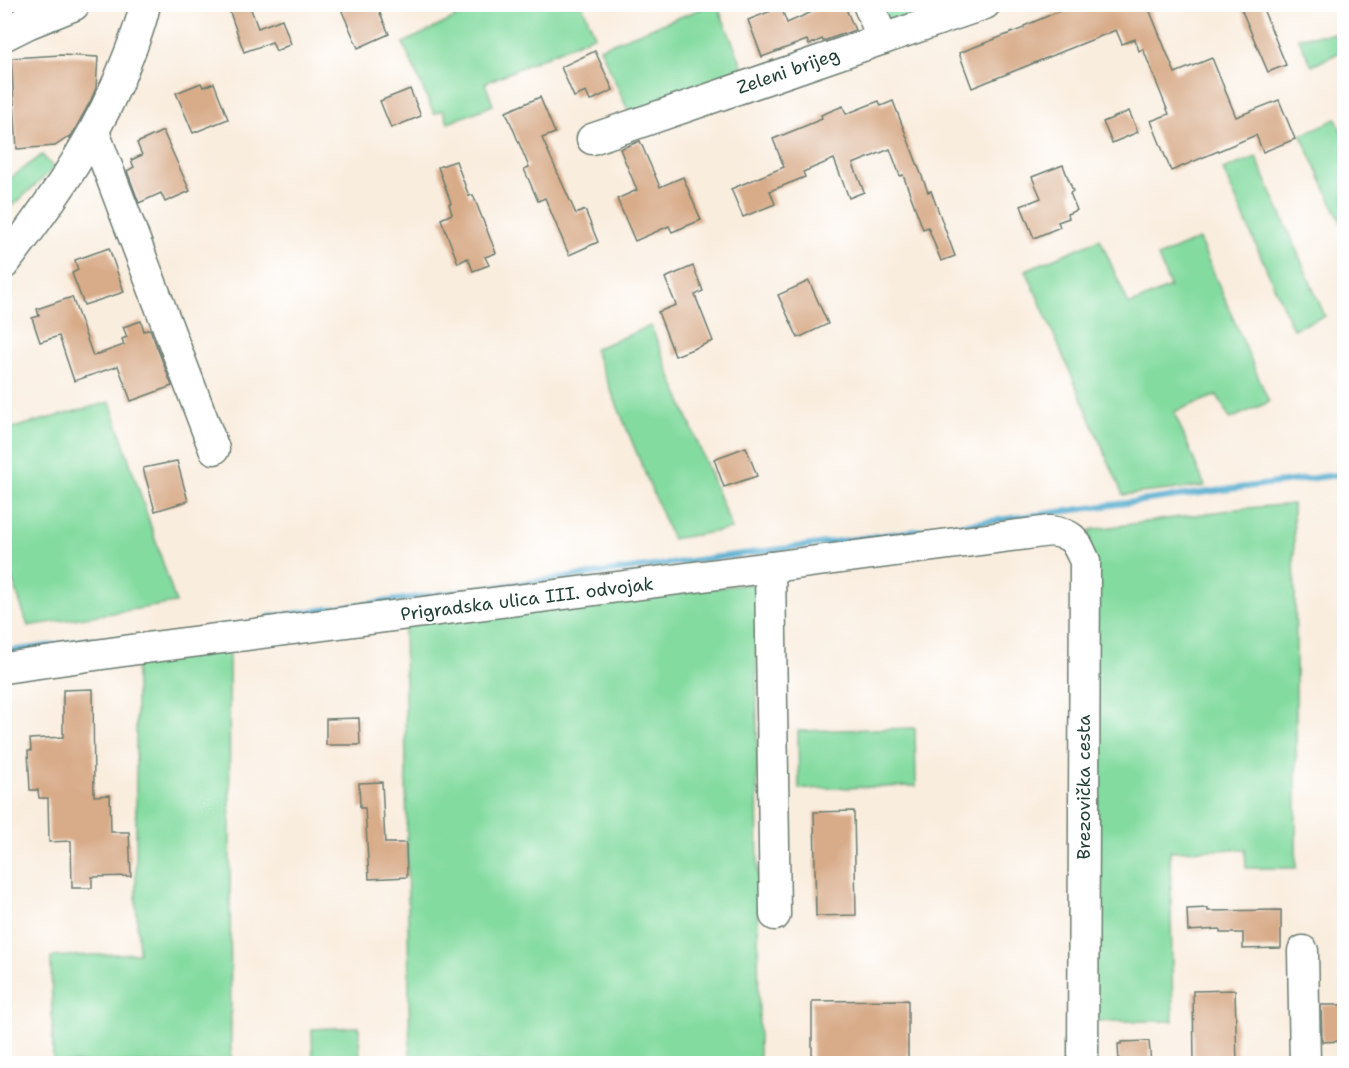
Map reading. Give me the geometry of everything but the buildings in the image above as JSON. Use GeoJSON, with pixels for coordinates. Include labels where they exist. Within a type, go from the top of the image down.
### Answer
{"type":"FeatureCollection","features":[{"type":"Feature","properties":{"kind":"main road"},"geometry":{"type":"LineString","coordinates":[[4,34],[73,4]]}},
{"type":"Feature","properties":{"kind":"street"},"geometry":{"type":"LineString","coordinates":[[4,264],[71,171],[94,132],[122,74],[146,4]]}},
{"type":"Feature","properties":{"kind":"street"},"geometry":{"type":"LineString","coordinates":[[868,4],[883,39]]}},
{"type":"Feature","properties":{"kind":"street","name":"Zeleni brijeg"},"geometry":{"type":"LineString","coordinates":[[592,139],[985,4]]}},
{"type":"Feature","properties":{"kind":"street"},"geometry":{"type":"LineString","coordinates":[[94,132],[214,449]]}},
{"type":"Feature","properties":{"kind":"street","name":"Prigradska ulica III. odvojak"},"geometry":{"type":"LineString","coordinates":[[4,669],[138,649],[1050,531]]}},
{"type":"Feature","properties":{"kind":"street","name":"Brezovička cesta"},"geometry":{"type":"LineString","coordinates":[[1050,531],[1066,533],[1076,542],[1084,561],[1083,1064]]}},
{"type":"Feature","properties":{"kind":"street"},"geometry":{"type":"LineString","coordinates":[[770,567],[775,915]]}},
{"type":"Feature","properties":{"kind":"street"},"geometry":{"type":"LineString","coordinates":[[1303,951],[1305,1064]]}},
{"type":"Feature","properties":{"kind":"green space"},"geometry":{"type":"Polygon","coordinates":[[[449,5],[582,5],[595,35],[485,83],[493,105],[448,123],[443,110],[434,114],[403,43],[455,18],[449,5]]]}},
{"type":"Feature","properties":{"kind":"green space"},"geometry":{"type":"Polygon","coordinates":[[[711,5],[717,5],[747,77],[631,117],[600,48],[711,5]]]}},
{"type":"Feature","properties":{"kind":"green space"},"geometry":{"type":"Polygon","coordinates":[[[877,5],[947,5],[891,28],[877,5]]]}},
{"type":"Feature","properties":{"kind":"green space"},"geometry":{"type":"Polygon","coordinates":[[[1344,33],[1344,50],[1312,66],[1298,37],[1344,33]]]}},
{"type":"Feature","properties":{"kind":"green space"},"geometry":{"type":"Polygon","coordinates":[[[1336,119],[1344,137],[1344,229],[1301,135],[1336,119]]]}},
{"type":"Feature","properties":{"kind":"green space"},"geometry":{"type":"Polygon","coordinates":[[[42,155],[54,168],[5,213],[4,183],[42,155]]]}},
{"type":"Feature","properties":{"kind":"green space"},"geometry":{"type":"Polygon","coordinates":[[[1256,157],[1325,316],[1293,329],[1223,170],[1256,157]]]}},
{"type":"Feature","properties":{"kind":"green space"},"geometry":{"type":"Polygon","coordinates":[[[1100,239],[1129,305],[1170,287],[1158,257],[1199,239],[1269,402],[1230,419],[1217,395],[1174,412],[1205,486],[1123,495],[1026,270],[1100,239]]]}},
{"type":"Feature","properties":{"kind":"green space"},"geometry":{"type":"Polygon","coordinates":[[[651,326],[732,529],[672,539],[594,349],[651,326]]]}},
{"type":"Feature","properties":{"kind":"green space"},"geometry":{"type":"Polygon","coordinates":[[[110,402],[176,603],[28,626],[5,558],[5,430],[110,402]]]}},
{"type":"Feature","properties":{"kind":"green space"},"geometry":{"type":"Polygon","coordinates":[[[1293,504],[1296,645],[1296,868],[1246,868],[1245,849],[1170,851],[1173,1021],[1091,1021],[1090,530],[1237,509],[1293,504]]]}},
{"type":"Feature","properties":{"kind":"green space"},"geometry":{"type":"Polygon","coordinates":[[[756,583],[759,1063],[410,1063],[404,624],[756,583]]]}},
{"type":"Feature","properties":{"kind":"green space"},"geometry":{"type":"Polygon","coordinates":[[[229,648],[231,1063],[53,1063],[51,957],[139,953],[136,901],[136,661],[229,648]]]}},
{"type":"Feature","properties":{"kind":"green space"},"geometry":{"type":"Polygon","coordinates":[[[915,728],[916,786],[799,789],[798,731],[915,728]]]}},
{"type":"Feature","properties":{"kind":"green space"},"geometry":{"type":"Polygon","coordinates":[[[359,1027],[360,1063],[313,1063],[312,1029],[359,1027]]]}},
{"type":"Feature","properties":{"kind":"waterway"},"geometry":{"type":"LineString","coordinates":[[269,617],[1344,474]]}},
{"type":"Feature","properties":{"kind":"waterway"},"geometry":{"type":"LineString","coordinates":[[4,652],[92,640]]}}]}
